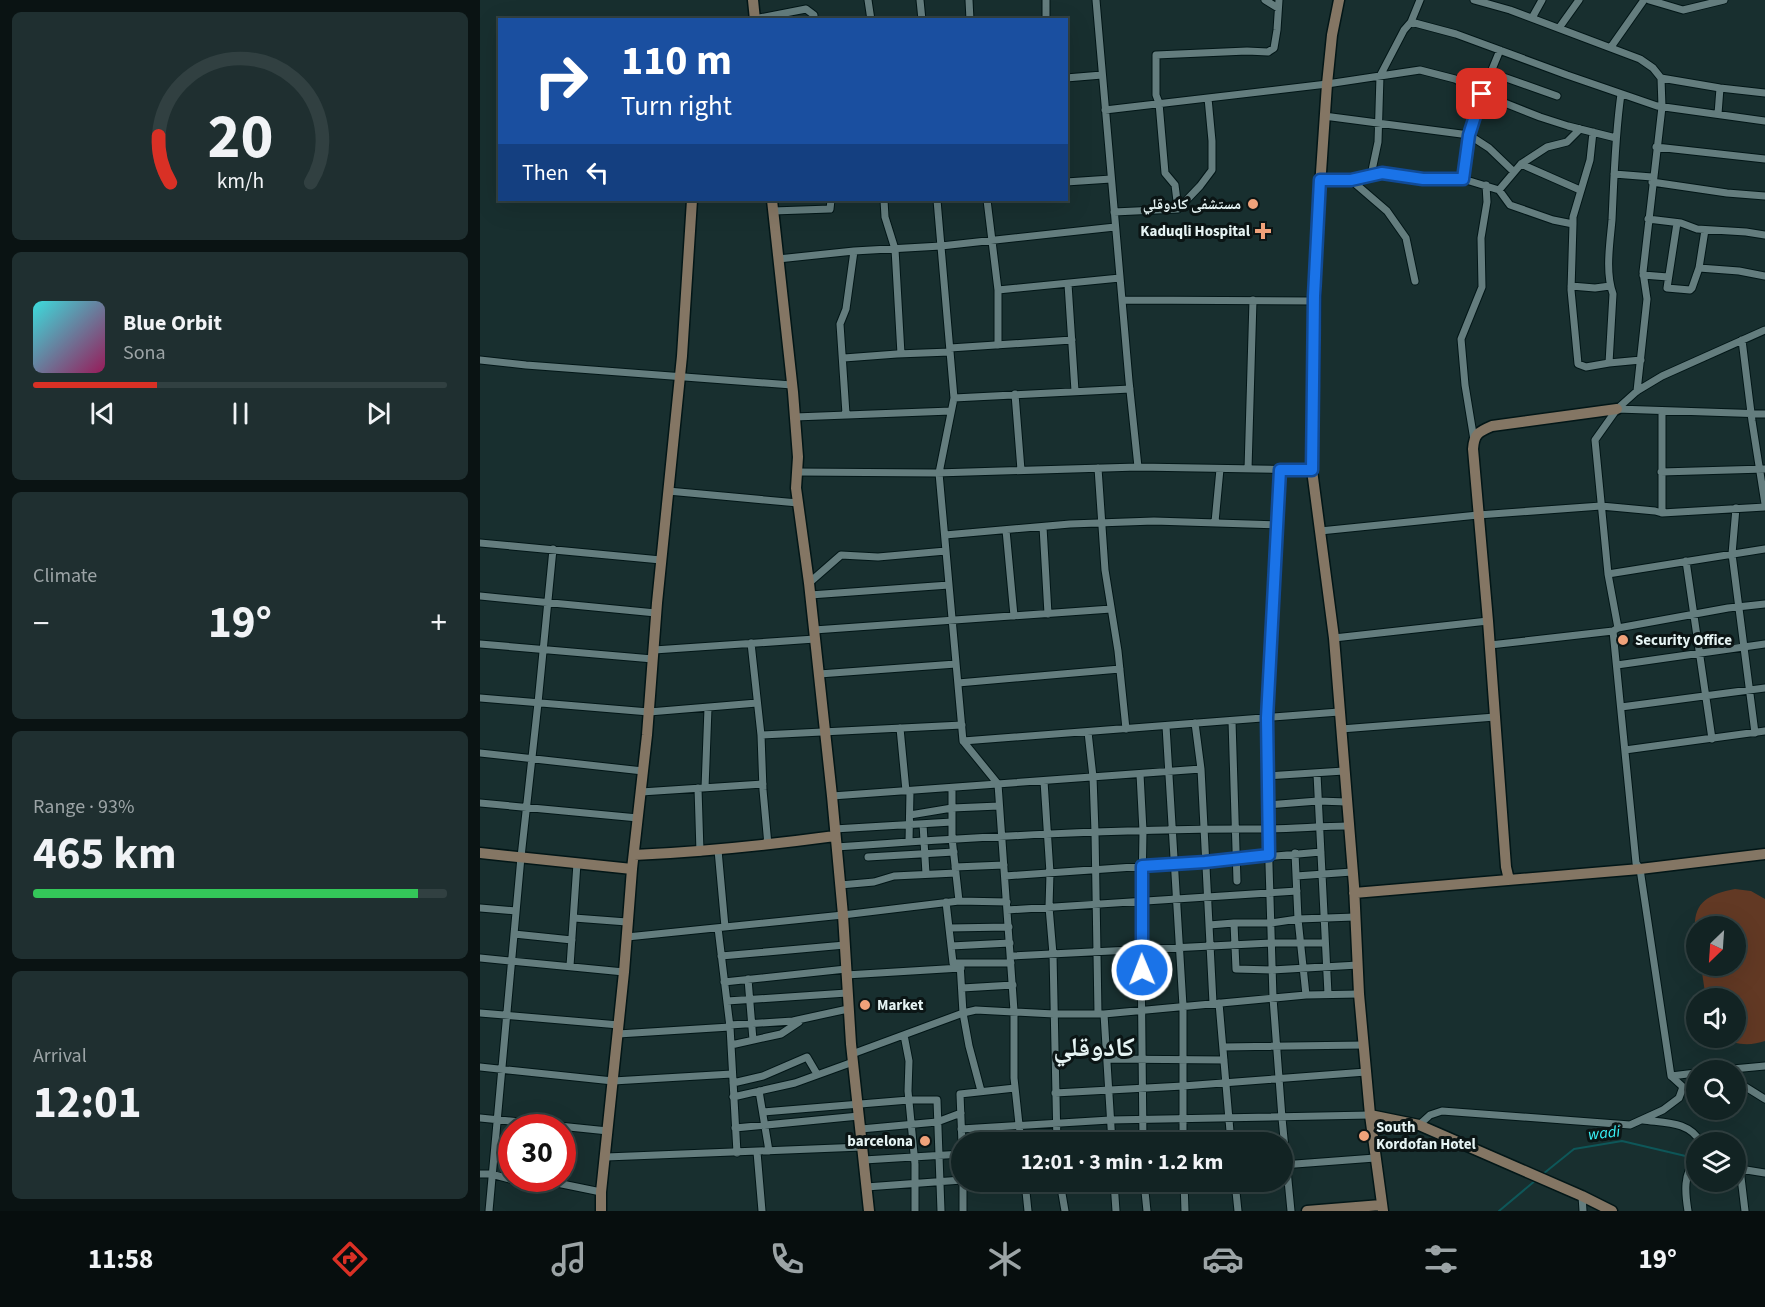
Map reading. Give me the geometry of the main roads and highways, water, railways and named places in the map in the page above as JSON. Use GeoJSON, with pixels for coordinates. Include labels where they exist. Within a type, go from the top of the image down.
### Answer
{"type":"FeatureCollection","features":[{"type":"Feature","properties":{"kind":"waterway","name":"wadi"},"geometry":{"type":"LineString","coordinates":[[1543,1174],[1574,1149],[1622,1141],[1686,1156]]}},
{"type":"Feature","properties":{"kind":"waterway","name":"wadi"},"geometry":{"type":"LineString","coordinates":[[1499,1211],[1536,1180]]}},
{"type":"Feature","properties":{"kind":"place","name":"مستشفى كادوقلي"},"geometry":{"type":"Point","coordinates":[1253,204]}},
{"type":"Feature","properties":{"kind":"place","name":"Kaduqli Hospital"},"geometry":{"type":"Point","coordinates":[1263,231]}},
{"type":"Feature","properties":{"kind":"place","name":"Security Office"},"geometry":{"type":"Point","coordinates":[1623,640]}},
{"type":"Feature","properties":{"kind":"place","name":"Market"},"geometry":{"type":"Point","coordinates":[865,1005]}},
{"type":"Feature","properties":{"kind":"place","name":"South Kordofan Hotel"},"geometry":{"type":"Point","coordinates":[1364,1136]}},
{"type":"Feature","properties":{"kind":"place","name":"barcelona"},"geometry":{"type":"Point","coordinates":[925,1141]}},
{"type":"Feature","properties":{"kind":"district","name":"كادوقلي"},"geometry":{"type":"Point","coordinates":[1094,1047]}}]}
